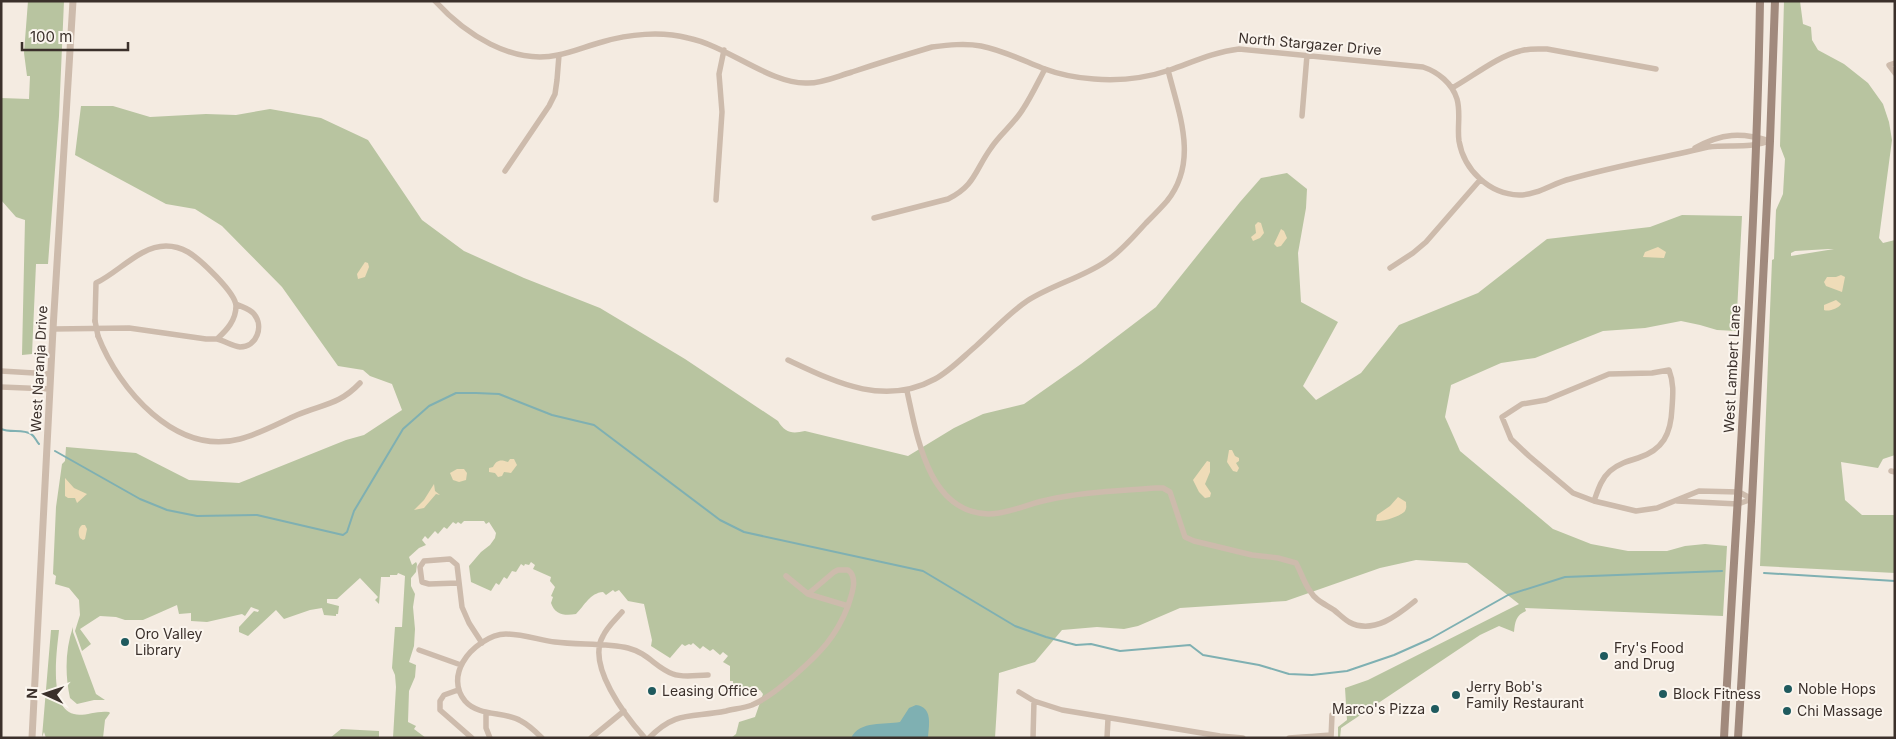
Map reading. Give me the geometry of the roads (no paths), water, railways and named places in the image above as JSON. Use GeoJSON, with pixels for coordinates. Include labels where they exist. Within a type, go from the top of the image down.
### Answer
{"type":"FeatureCollection","features":[{"type":"Feature","properties":{"kind":"main road","name":"West Lambert Lane"},"geometry":{"type":"LineString","coordinates":[[1724,738],[1738,504],[1756,137],[1760,1]]}},
{"type":"Feature","properties":{"kind":"main road","name":"West Lambert Lane"},"geometry":{"type":"LineString","coordinates":[[1738,738],[1770,141],[1774,1]]}},
{"type":"Feature","properties":{"kind":"street","name":"West Naranja Drive"},"geometry":{"type":"LineString","coordinates":[[32,738],[53,329],[73,1]]}},
{"type":"Feature","properties":{"kind":"street","name":"North Stargazer Drive"},"geometry":{"type":"LineString","coordinates":[[435,1],[475,36],[513,54],[529,56],[558,55],[604,41],[638,35],[687,37],[724,50],[784,80],[807,83],[827,79],[932,47],[948,45],[980,46],[999,50],[1044,68],[1079,77],[1113,80],[1145,76],[1207,56],[1239,49],[1423,67],[1434,71],[1452,88]]}},
{"type":"Feature","properties":{"kind":"street"},"geometry":{"type":"LineString","coordinates":[[1656,69],[1547,49],[1533,48],[1506,56],[1452,88],[1457,99],[1459,111],[1460,142],[1463,156],[1480,180],[1509,194],[1528,194],[1568,179],[1689,152],[1721,146],[1755,146],[1770,141]]}},
{"type":"Feature","properties":{"kind":"street"},"geometry":{"type":"LineString","coordinates":[[716,200],[722,112],[719,74],[724,50]]}},
{"type":"Feature","properties":{"kind":"street"},"geometry":{"type":"LineString","coordinates":[[505,171],[549,106],[555,94],[558,80],[558,55]]}},
{"type":"Feature","properties":{"kind":"street"},"geometry":{"type":"LineString","coordinates":[[1302,116],[1307,55]]}},
{"type":"Feature","properties":{"kind":"street"},"geometry":{"type":"LineString","coordinates":[[1892,64],[1895,73]]}},
{"type":"Feature","properties":{"kind":"street"},"geometry":{"type":"LineString","coordinates":[[874,218],[948,200],[967,187],[975,177],[994,143],[1023,110],[1044,68]]}},
{"type":"Feature","properties":{"kind":"street"},"geometry":{"type":"LineString","coordinates":[[788,360],[816,373],[863,390],[877,392],[907,391],[937,378],[955,365],[1023,304],[1038,294],[1106,262],[1125,246],[1168,200],[1176,186],[1186,153],[1183,129],[1168,70]]}},
{"type":"Feature","properties":{"kind":"street"},"geometry":{"type":"LineString","coordinates":[[1689,152],[1720,136],[1756,137],[1770,141]]}},
{"type":"Feature","properties":{"kind":"street"},"geometry":{"type":"LineString","coordinates":[[1390,268],[1426,242],[1480,180]]}},
{"type":"Feature","properties":{"kind":"street"},"geometry":{"type":"LineString","coordinates":[[217,339],[230,325],[234,317],[236,304],[232,295],[198,258],[177,247],[156,247],[145,250],[114,273],[96,283],[95,321],[98,336],[107,356],[129,390],[144,407],[160,420],[174,428],[203,439],[226,441],[241,439],[300,414],[342,399],[360,383]]}},
{"type":"Feature","properties":{"kind":"street"},"geometry":{"type":"LineString","coordinates":[[53,329],[129,328],[217,339],[241,347],[246,346],[255,339],[259,329],[252,312],[236,304]]}},
{"type":"Feature","properties":{"kind":"street"},"geometry":{"type":"LineString","coordinates":[[1594,501],[1600,483],[1609,472],[1619,464],[1647,455],[1657,449],[1665,438],[1672,417],[1674,388],[1669,370],[1652,373],[1609,374],[1546,400],[1522,404],[1502,418],[1511,439],[1529,456],[1573,493],[1594,501],[1636,511],[1657,508],[1699,491],[1738,492],[1752,499]]}},
{"type":"Feature","properties":{"kind":"street"},"geometry":{"type":"LineString","coordinates":[[1,371],[51,374]]}},
{"type":"Feature","properties":{"kind":"street"},"geometry":{"type":"LineString","coordinates":[[1,387],[50,389]]}},
{"type":"Feature","properties":{"kind":"street"},"geometry":{"type":"LineString","coordinates":[[907,391],[918,440],[937,486],[952,502],[962,507],[986,514],[994,514],[1045,500],[1163,488],[1170,492],[1185,536],[1201,543],[1296,563],[1309,590],[1318,601],[1350,622],[1362,626],[1377,624],[1394,618],[1415,601]]}},
{"type":"Feature","properties":{"kind":"street"},"geometry":{"type":"LineString","coordinates":[[1677,501],[1738,504],[1752,499]]}},
{"type":"Feature","properties":{"kind":"street"},"geometry":{"type":"LineString","coordinates":[[458,583],[430,584],[422,582],[420,567],[424,561],[436,559],[450,559],[457,565],[462,607],[469,624],[482,643]]}},
{"type":"Feature","properties":{"kind":"street"},"geometry":{"type":"LineString","coordinates":[[649,738],[665,723],[671,721],[694,714],[724,712],[750,705],[779,689],[822,651],[835,634],[848,606],[854,582],[853,576],[848,570],[834,572],[808,594]]}},
{"type":"Feature","properties":{"kind":"street"},"geometry":{"type":"LineString","coordinates":[[786,576],[808,594],[848,606]]}},
{"type":"Feature","properties":{"kind":"street"},"geometry":{"type":"LineString","coordinates":[[622,612],[602,637],[598,654],[601,669],[629,720],[645,738]]}},
{"type":"Feature","properties":{"kind":"street"},"geometry":{"type":"LineString","coordinates":[[542,738],[521,721],[510,716],[486,712],[466,702],[458,690],[457,678],[461,665],[465,658],[487,639],[506,634],[556,642],[627,648],[646,655],[665,670],[675,675],[708,675]]}},
{"type":"Feature","properties":{"kind":"street"},"geometry":{"type":"LineString","coordinates":[[419,650],[461,665]]}},
{"type":"Feature","properties":{"kind":"street"},"geometry":{"type":"LineString","coordinates":[[458,690],[444,695],[440,701],[440,710],[472,738]]}},
{"type":"Feature","properties":{"kind":"street"},"geometry":{"type":"LineString","coordinates":[[1019,692],[1034,701],[1062,710],[1108,719],[1243,738]]}},
{"type":"Feature","properties":{"kind":"street"},"geometry":{"type":"LineString","coordinates":[[1033,738],[1034,701]]}},
{"type":"Feature","properties":{"kind":"street"},"geometry":{"type":"LineString","coordinates":[[591,738],[624,711]]}},
{"type":"Feature","properties":{"kind":"street"},"geometry":{"type":"LineString","coordinates":[[486,712],[486,728],[490,738]]}},
{"type":"Feature","properties":{"kind":"street"},"geometry":{"type":"LineString","coordinates":[[1289,738],[1331,736],[1332,715]]}},
{"type":"Feature","properties":{"kind":"street"},"geometry":{"type":"LineString","coordinates":[[1108,719],[1108,738]]}},
{"type":"Feature","properties":{"kind":"street"},"geometry":{"type":"LineString","coordinates":[[1181,738],[1182,730]]}},
{"type":"Feature","properties":{"kind":"water"},"geometry":{"type":"Polygon","coordinates":[[[916,705],[921,706],[928,713],[928,738],[851,738],[860,728],[873,724],[900,722],[909,708],[916,705]]]}},
{"type":"Feature","properties":{"kind":"waterway"},"geometry":{"type":"LineString","coordinates":[[55,451],[140,499],[167,510],[197,516],[257,515],[343,535],[347,532],[354,511],[403,429],[429,406],[456,393],[499,394],[552,415],[594,425],[720,520],[744,532],[923,571],[1015,626],[1076,645],[1091,644],[1120,651],[1190,645],[1203,655],[1259,665],[1289,674],[1312,675],[1347,671],[1394,655],[1430,639],[1508,595],[1565,577],[1722,571]]}},
{"type":"Feature","properties":{"kind":"waterway"},"geometry":{"type":"LineString","coordinates":[[1,429],[31,434],[39,444]]}},
{"type":"Feature","properties":{"kind":"waterway"},"geometry":{"type":"LineString","coordinates":[[1764,573],[1895,581]]}},
{"type":"Feature","properties":{"kind":"place","name":"Oro Valley Library"},"geometry":{"type":"Point","coordinates":[125,642]}},
{"type":"Feature","properties":{"kind":"place","name":"Fry's Food and Drug"},"geometry":{"type":"Point","coordinates":[1604,656]}},
{"type":"Feature","properties":{"kind":"place","name":"Noble Hops"},"geometry":{"type":"Point","coordinates":[1788,689]}},
{"type":"Feature","properties":{"kind":"place","name":"Leasing Office"},"geometry":{"type":"Point","coordinates":[652,691]}},
{"type":"Feature","properties":{"kind":"place","name":"Block Fitness"},"geometry":{"type":"Point","coordinates":[1663,694]}},
{"type":"Feature","properties":{"kind":"place","name":"Jerry Bob's Family Restaurant"},"geometry":{"type":"Point","coordinates":[1456,695]}},
{"type":"Feature","properties":{"kind":"place","name":"Marco's Pizza"},"geometry":{"type":"Point","coordinates":[1435,709]}},
{"type":"Feature","properties":{"kind":"place","name":"Chi Massage"},"geometry":{"type":"Point","coordinates":[1787,711]}}]}
